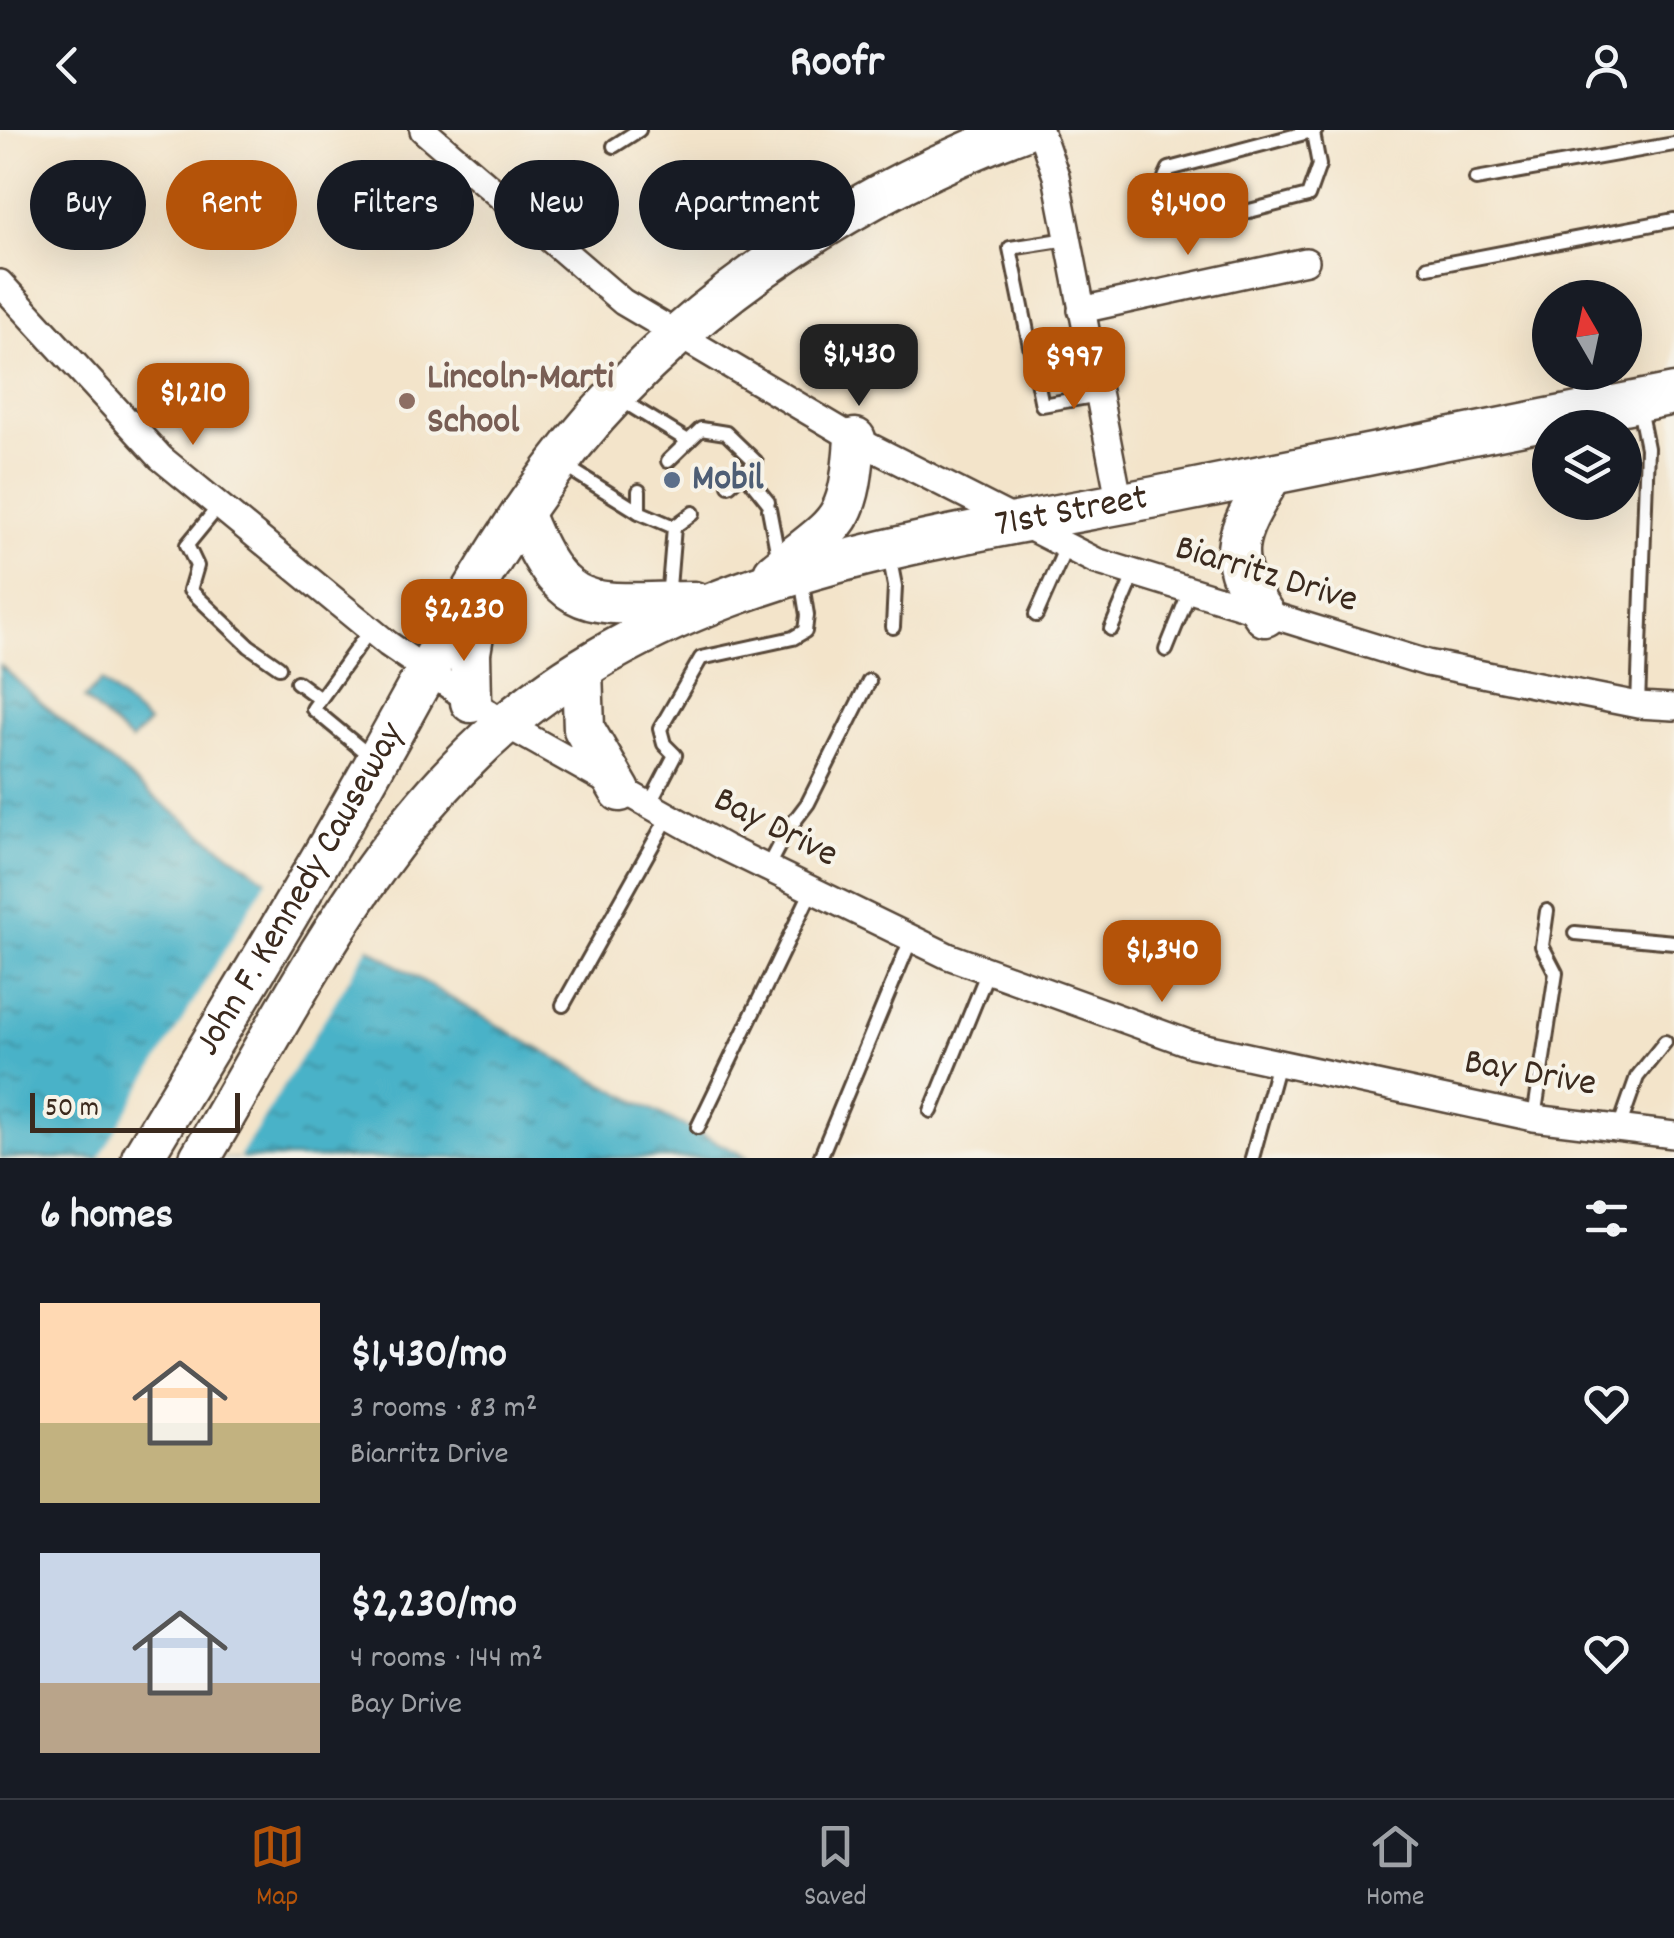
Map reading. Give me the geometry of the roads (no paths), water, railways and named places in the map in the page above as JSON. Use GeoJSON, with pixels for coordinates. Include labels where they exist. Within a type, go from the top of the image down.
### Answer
{"type":"FeatureCollection","features":[{"type":"Feature","properties":{"kind":"main road","name":"John F. Kennedy Causeway"},"geometry":{"type":"LineString","coordinates":[[142,1158],[306,887],[484,570],[558,462],[676,335],[827,228],[933,168],[1023,130]]}},
{"type":"Feature","properties":{"kind":"main road","name":"71st Street"},"geometry":{"type":"LineString","coordinates":[[505,724],[688,602],[781,574],[1656,398]]}},
{"type":"Feature","properties":{"kind":"main road"},"geometry":{"type":"LineString","coordinates":[[781,574],[840,517],[851,492],[855,439]]}},
{"type":"Feature","properties":{"kind":"main road"},"geometry":{"type":"LineString","coordinates":[[1265,616],[1240,579],[1236,549],[1239,532],[1272,474]]}},
{"type":"Feature","properties":{"kind":"main road"},"geometry":{"type":"LineString","coordinates":[[522,513],[545,566],[572,595],[608,603],[688,602]]}},
{"type":"Feature","properties":{"kind":"main road"},"geometry":{"type":"LineString","coordinates":[[471,702],[470,653],[484,570]]}},
{"type":"Feature","properties":{"kind":"main road"},"geometry":{"type":"LineString","coordinates":[[582,670],[584,729],[645,805]]}},
{"type":"Feature","properties":{"kind":"main road","name":"John F. Kennedy Causeway"},"geometry":{"type":"LineString","coordinates":[[200,1158],[346,915],[416,816],[505,724]]}},
{"type":"Feature","properties":{"kind":"street","name":"Biarritz Drive"},"geometry":{"type":"LineString","coordinates":[[424,130],[494,191]]}},
{"type":"Feature","properties":{"kind":"street"},"geometry":{"type":"LineString","coordinates":[[1040,130],[1056,176],[1120,504]]}},
{"type":"Feature","properties":{"kind":"street","name":"Biarritz Drive"},"geometry":{"type":"LineString","coordinates":[[563,250],[624,302],[855,439],[1066,547],[1134,575],[1427,663],[1638,704],[1674,707]]}},
{"type":"Feature","properties":{"kind":"street"},"geometry":{"type":"LineString","coordinates":[[1081,310],[1306,261]]}},
{"type":"Feature","properties":{"kind":"street","name":"Bay Drive"},"geometry":{"type":"LineString","coordinates":[[0,283],[161,458],[370,630],[505,724],[645,805],[767,868],[911,939],[988,971],[1191,1044],[1534,1118],[1674,1134]]}},
{"type":"Feature","properties":{"kind":"lane"},"geometry":{"type":"LineString","coordinates":[[614,146],[638,130]]}},
{"type":"Feature","properties":{"kind":"lane"},"geometry":{"type":"LineString","coordinates":[[1314,131],[1320,165],[1308,196],[1188,227],[1172,226],[1166,219],[1160,193],[1169,169],[1314,131]]}},
{"type":"Feature","properties":{"kind":"lane"},"geometry":{"type":"LineString","coordinates":[[1476,180],[1674,144]]}},
{"type":"Feature","properties":{"kind":"lane"},"geometry":{"type":"LineString","coordinates":[[1428,267],[1674,220]]}},
{"type":"Feature","properties":{"kind":"lane"},"geometry":{"type":"LineString","coordinates":[[1068,239],[1010,248],[1042,406],[1099,396]]}},
{"type":"Feature","properties":{"kind":"lane"},"geometry":{"type":"LineString","coordinates":[[616,397],[688,441]]}},
{"type":"Feature","properties":{"kind":"lane"},"geometry":{"type":"LineString","coordinates":[[1638,704],[1647,448],[1656,398]]}},
{"type":"Feature","properties":{"kind":"lane"},"geometry":{"type":"LineString","coordinates":[[668,461],[701,429],[726,433],[756,462],[729,485]]}},
{"type":"Feature","properties":{"kind":"lane"},"geometry":{"type":"LineString","coordinates":[[558,462],[639,512],[674,527]]}},
{"type":"Feature","properties":{"kind":"lane"},"geometry":{"type":"LineString","coordinates":[[563,1005],[645,805],[675,755],[664,744],[660,729],[701,658],[793,638],[804,631],[807,615],[781,574],[768,506],[744,472]]}},
{"type":"Feature","properties":{"kind":"lane"},"geometry":{"type":"LineString","coordinates":[[639,491],[639,512]]}},
{"type":"Feature","properties":{"kind":"lane"},"geometry":{"type":"LineString","coordinates":[[219,506],[188,545],[197,566],[190,590],[248,646],[279,667]]}},
{"type":"Feature","properties":{"kind":"lane"},"geometry":{"type":"LineString","coordinates":[[674,527],[692,513]]}},
{"type":"Feature","properties":{"kind":"lane"},"geometry":{"type":"LineString","coordinates":[[674,527],[688,602]]}},
{"type":"Feature","properties":{"kind":"lane"},"geometry":{"type":"LineString","coordinates":[[1036,616],[1066,547]]}},
{"type":"Feature","properties":{"kind":"lane"},"geometry":{"type":"LineString","coordinates":[[888,551],[894,586],[892,627]]}},
{"type":"Feature","properties":{"kind":"lane"},"geometry":{"type":"LineString","coordinates":[[1111,629],[1134,575]]}},
{"type":"Feature","properties":{"kind":"lane"},"geometry":{"type":"LineString","coordinates":[[1166,650],[1189,593]]}},
{"type":"Feature","properties":{"kind":"lane"},"geometry":{"type":"LineString","coordinates":[[370,630],[313,709],[377,762]]}},
{"type":"Feature","properties":{"kind":"lane"},"geometry":{"type":"LineString","coordinates":[[767,868],[786,832],[808,804],[869,681]]}},
{"type":"Feature","properties":{"kind":"lane"},"geometry":{"type":"LineString","coordinates":[[297,682],[320,699]]}},
{"type":"Feature","properties":{"kind":"lane"},"geometry":{"type":"LineString","coordinates":[[698,1128],[812,890]]}},
{"type":"Feature","properties":{"kind":"lane"},"geometry":{"type":"LineString","coordinates":[[1534,1118],[1556,973],[1542,946],[1547,911]]}},
{"type":"Feature","properties":{"kind":"lane"},"geometry":{"type":"LineString","coordinates":[[1574,934],[1674,942]]}},
{"type":"Feature","properties":{"kind":"lane"},"geometry":{"type":"LineString","coordinates":[[820,1158],[911,939]]}},
{"type":"Feature","properties":{"kind":"lane"},"geometry":{"type":"LineString","coordinates":[[931,1111],[988,971]]}},
{"type":"Feature","properties":{"kind":"lane"},"geometry":{"type":"LineString","coordinates":[[1620,1128],[1637,1077],[1666,1042]]}},
{"type":"Feature","properties":{"kind":"lane"},"geometry":{"type":"LineString","coordinates":[[1252,1158],[1278,1063]]}},
{"type":"Feature","properties":{"kind":"water"},"geometry":{"type":"Polygon","coordinates":[[[0,665],[172,811],[356,940],[549,1055],[749,1158],[0,1158],[0,665]]]}},
{"type":"Feature","properties":{"kind":"water"},"geometry":{"type":"Polygon","coordinates":[[[101,681],[148,723],[131,741],[84,699],[101,681]]]}},
{"type":"Feature","properties":{"kind":"place","name":"Lincoln-Marti School"},"geometry":{"type":"Point","coordinates":[407,401]}},
{"type":"Feature","properties":{"kind":"place","name":"Mobil"},"geometry":{"type":"Point","coordinates":[672,480]}}]}
